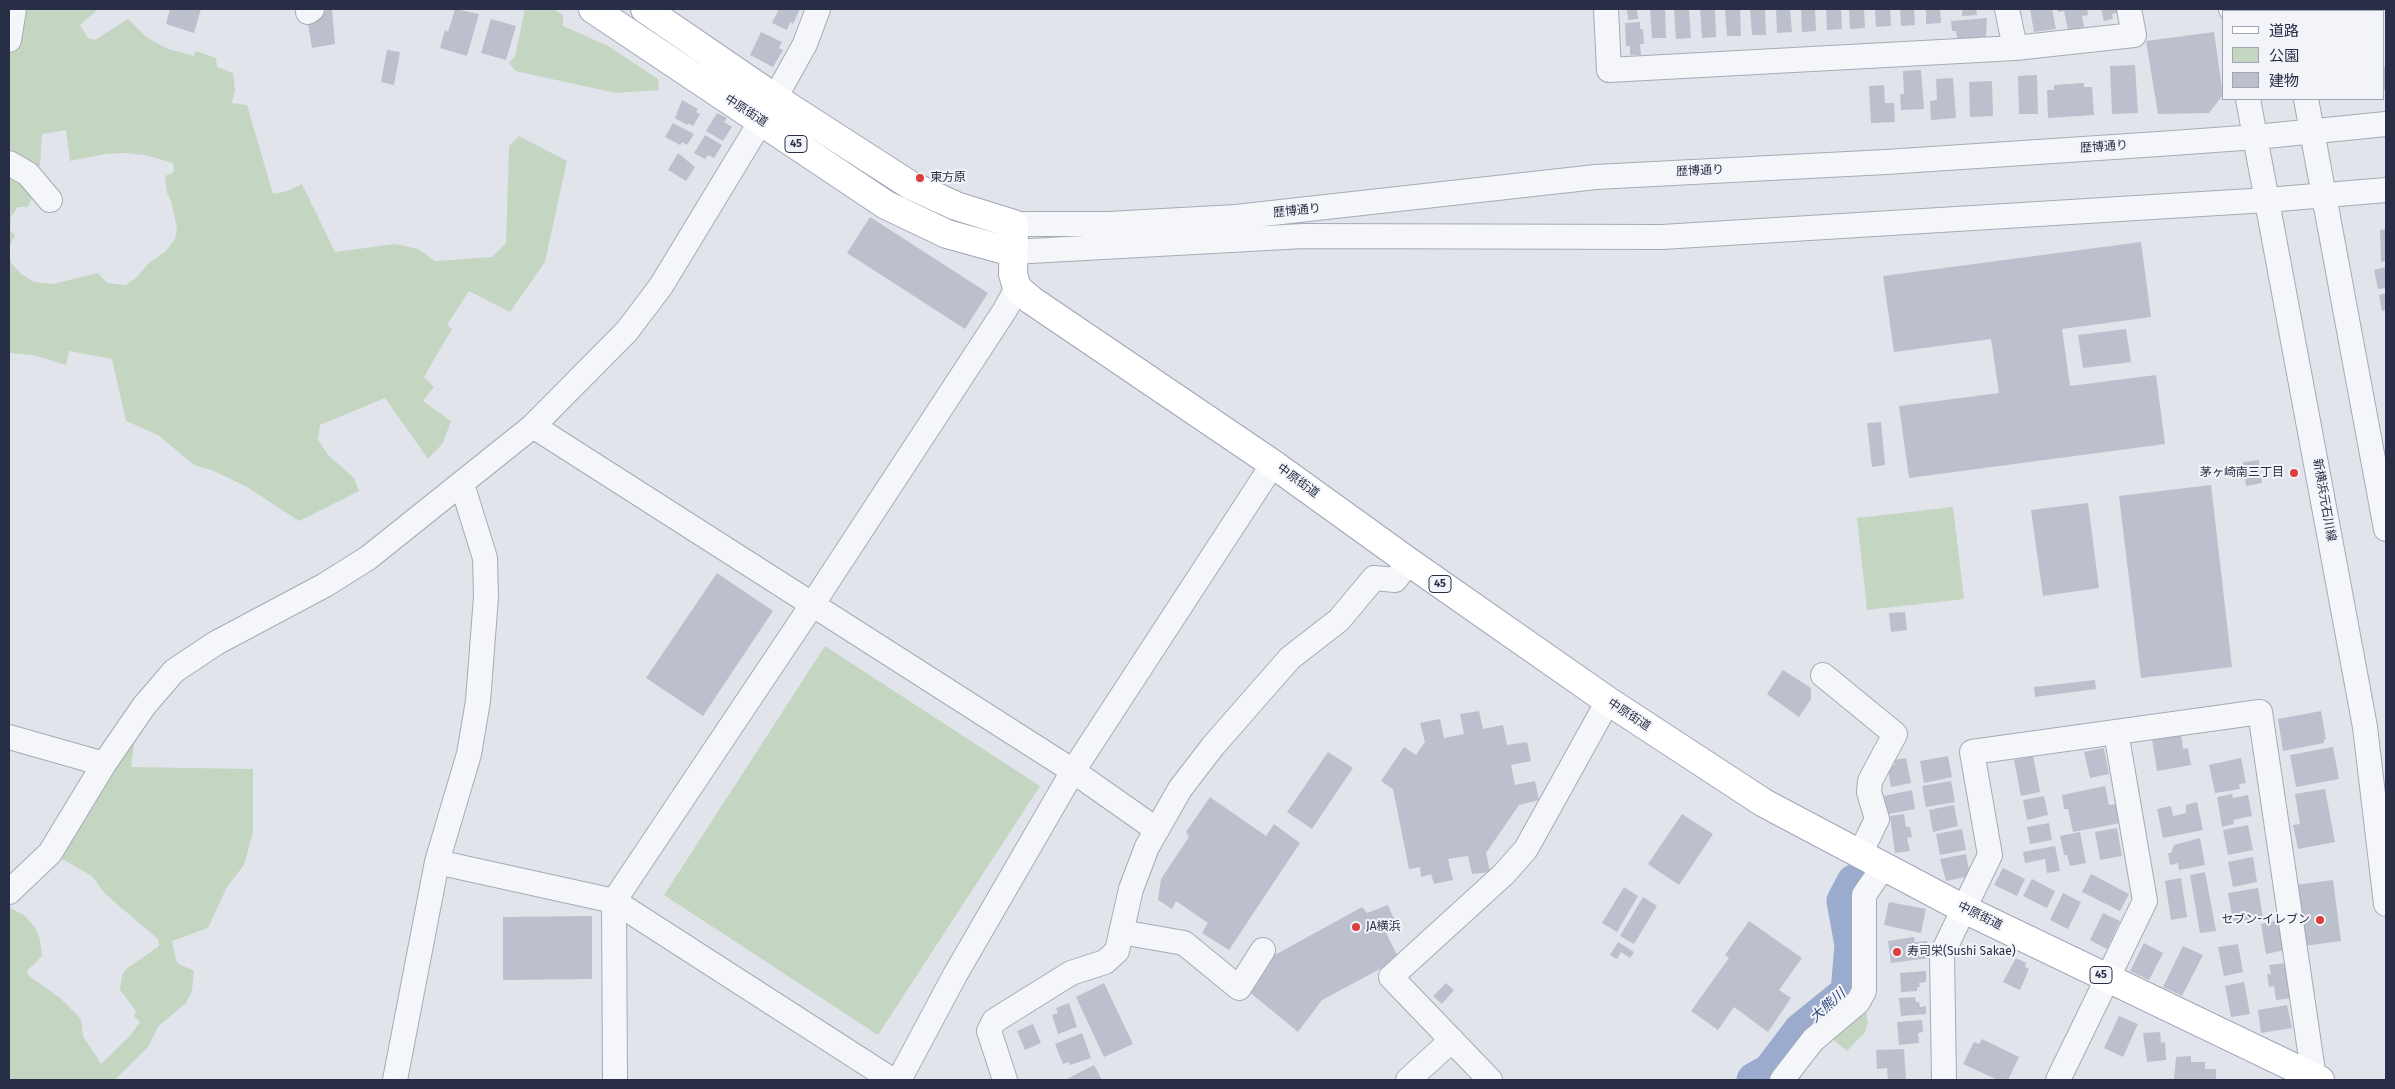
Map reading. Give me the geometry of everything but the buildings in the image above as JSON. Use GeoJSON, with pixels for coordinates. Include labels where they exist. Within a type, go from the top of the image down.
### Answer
{"type":"FeatureCollection","features":[{"type":"Feature","properties":{"kind":"main road","name":"中原街道"},"geometry":{"type":"LineString","coordinates":[[593,9],[687,73],[768,109],[910,185],[956,206],[1014,224]]}},
{"type":"Feature","properties":{"kind":"main road","name":"中原街道"},"geometry":{"type":"LineString","coordinates":[[645,9],[886,205],[947,234],[1012,252]]}},
{"type":"Feature","properties":{"kind":"main road"},"geometry":{"type":"LineString","coordinates":[[1014,224],[1013,274],[1017,288]]}},
{"type":"Feature","properties":{"kind":"main road","name":"中原街道"},"geometry":{"type":"LineString","coordinates":[[1017,288],[1031,300],[1273,464],[1608,702],[1764,803],[1964,909],[2317,1079]]}},
{"type":"Feature","properties":{"kind":"street"},"geometry":{"type":"LineString","coordinates":[[9,40],[14,9]]}},
{"type":"Feature","properties":{"kind":"street"},"geometry":{"type":"LineString","coordinates":[[9,892],[50,853],[104,764],[144,706],[174,672],[216,643],[325,585],[368,558],[533,426],[627,331],[661,286],[768,109],[806,44],[818,9]]}},
{"type":"Feature","properties":{"kind":"street"},"geometry":{"type":"LineString","coordinates":[[1606,9],[1609,70],[2015,48],[2134,35],[2129,9]]}},
{"type":"Feature","properties":{"kind":"street"},"geometry":{"type":"LineString","coordinates":[[2007,9],[2015,48]]}},
{"type":"Feature","properties":{"kind":"street","name":"新横浜元石川線"},"geometry":{"type":"LineString","coordinates":[[2248,100],[2365,727],[2386,904]]}},
{"type":"Feature","properties":{"kind":"street"},"geometry":{"type":"LineString","coordinates":[[2306,100],[2386,529]]}},
{"type":"Feature","properties":{"kind":"street","name":"歴博通り"},"geometry":{"type":"LineString","coordinates":[[1014,224],[1108,224],[1236,217],[1596,177],[1886,162],[2256,137],[2386,124]]}},
{"type":"Feature","properties":{"kind":"street"},"geometry":{"type":"LineString","coordinates":[[9,163],[28,174],[50,200]]}},
{"type":"Feature","properties":{"kind":"street","name":"歴博通り"},"geometry":{"type":"LineString","coordinates":[[1012,252],[1304,236],[1662,237],[2267,200],[2386,190]]}},
{"type":"Feature","properties":{"kind":"street"},"geometry":{"type":"LineString","coordinates":[[615,1080],[614,901],[812,604],[1005,310],[1017,288]]}},
{"type":"Feature","properties":{"kind":"street"},"geometry":{"type":"LineString","coordinates":[[533,426],[1073,771],[1157,830]]}},
{"type":"Feature","properties":{"kind":"street"},"geometry":{"type":"LineString","coordinates":[[899,1080],[955,975],[1073,771],[1273,464]]}},
{"type":"Feature","properties":{"kind":"street"},"geometry":{"type":"LineString","coordinates":[[393,1079],[437,862],[469,754],[478,701],[486,598],[484,558],[462,484]]}},
{"type":"Feature","properties":{"kind":"street"},"geometry":{"type":"LineString","coordinates":[[1005,1080],[989,1031],[994,1021],[1071,973],[1105,962],[1117,951],[1131,889],[1148,846],[1180,789],[1202,760],[1290,658],[1339,620],[1374,578],[1395,580],[1409,562]]}},
{"type":"Feature","properties":{"kind":"street"},"geometry":{"type":"LineString","coordinates":[[1823,675],[1895,734],[1870,781],[1869,792],[1877,819],[1860,854]]}},
{"type":"Feature","properties":{"kind":"street"},"geometry":{"type":"LineString","coordinates":[[1490,1080],[1391,977],[1504,874],[1526,849],[1608,702]]}},
{"type":"Feature","properties":{"kind":"street"},"geometry":{"type":"LineString","coordinates":[[1944,1080],[1942,954],[1990,856],[1972,752],[2260,712],[2317,1079]]}},
{"type":"Feature","properties":{"kind":"street"},"geometry":{"type":"LineString","coordinates":[[2058,1080],[2145,900],[2116,732]]}},
{"type":"Feature","properties":{"kind":"street"},"geometry":{"type":"LineString","coordinates":[[9,737],[104,764]]}},
{"type":"Feature","properties":{"kind":"street"},"geometry":{"type":"LineString","coordinates":[[437,862],[614,901],[892,1080]]}},
{"type":"Feature","properties":{"kind":"street"},"geometry":{"type":"LineString","coordinates":[[1782,1080],[1813,1040],[1858,1002],[1864,991],[1864,895],[1884,866]]}},
{"type":"Feature","properties":{"kind":"street"},"geometry":{"type":"LineString","coordinates":[[1121,932],[1184,943],[1239,988],[1262,950]]}},
{"type":"Feature","properties":{"kind":"street"},"geometry":{"type":"LineString","coordinates":[[1408,1080],[1452,1040]]}},
{"type":"Feature","properties":{"kind":"green space"},"geometry":{"type":"Polygon","coordinates":[[[9,9],[98,9],[80,25],[88,38],[95,40],[128,19],[146,37],[168,49],[194,56],[196,51],[216,58],[217,67],[233,73],[235,90],[232,103],[247,105],[273,194],[287,191],[302,184],[335,252],[395,244],[418,249],[435,261],[492,257],[506,243],[509,146],[519,136],[567,161],[545,262],[510,312],[469,291],[447,325],[452,329],[424,377],[434,387],[423,401],[451,421],[443,443],[428,459],[385,398],[320,425],[318,440],[329,456],[354,478],[359,491],[299,521],[247,487],[214,471],[194,465],[158,435],[126,421],[112,359],[69,351],[66,365],[33,355],[9,353],[9,251],[11,263],[21,274],[34,282],[53,284],[98,273],[107,283],[126,285],[137,277],[149,263],[165,252],[175,239],[177,229],[172,204],[167,193],[165,176],[174,172],[173,163],[145,155],[126,153],[105,154],[70,161],[66,130],[42,134],[40,166],[30,166],[33,197],[27,207],[18,207],[11,217],[10,231],[15,235],[9,248],[9,9]]]}},
{"type":"Feature","properties":{"kind":"green space"},"geometry":{"type":"Polygon","coordinates":[[[525,9],[553,9],[563,15],[563,26],[608,46],[658,79],[659,90],[616,93],[515,71],[509,63],[515,56],[525,9]]]}},
{"type":"Feature","properties":{"kind":"green space"},"geometry":{"type":"Polygon","coordinates":[[[1953,507],[1964,599],[1867,610],[1857,518],[1953,507]]]}},
{"type":"Feature","properties":{"kind":"green space"},"geometry":{"type":"Polygon","coordinates":[[[825,646],[1040,786],[878,1035],[664,895],[825,646]]]}},
{"type":"Feature","properties":{"kind":"green space"},"geometry":{"type":"Polygon","coordinates":[[[127,741],[134,744],[131,767],[253,769],[253,832],[244,865],[227,887],[208,928],[172,941],[177,963],[194,971],[192,991],[186,1003],[158,1027],[148,1047],[115,1080],[9,1080],[9,907],[25,916],[36,929],[40,940],[42,956],[27,971],[29,976],[59,997],[81,1019],[83,1036],[101,1064],[129,1037],[140,1022],[134,1016],[136,1011],[120,990],[122,976],[126,969],[159,946],[158,939],[105,894],[92,876],[55,855],[127,741]]]}},
{"type":"Feature","properties":{"kind":"green space"},"geometry":{"type":"Polygon","coordinates":[[[1865,1007],[1868,1022],[1865,1032],[1847,1051],[1827,1035],[1865,1007]]]}},
{"type":"Feature","properties":{"kind":"waterway","name":"大熊川"},"geometry":{"type":"LineString","coordinates":[[1754,1080],[1770,1071],[1801,1030],[1848,992],[1852,945],[1844,901],[1854,882]]}},
{"type":"Feature","properties":{"kind":"place","name":"東方原"},"geometry":{"type":"Point","coordinates":[920,178]}},
{"type":"Feature","properties":{"kind":"place","name":"茅ヶ崎南三丁目"},"geometry":{"type":"Point","coordinates":[2294,473]}},
{"type":"Feature","properties":{"kind":"place","name":"セブン-イレブン"},"geometry":{"type":"Point","coordinates":[2320,920]}},
{"type":"Feature","properties":{"kind":"place","name":"JA横浜"},"geometry":{"type":"Point","coordinates":[1356,927]}},
{"type":"Feature","properties":{"kind":"place","name":"寿司栄(Sushi Sakae)"},"geometry":{"type":"Point","coordinates":[1897,952]}}]}
